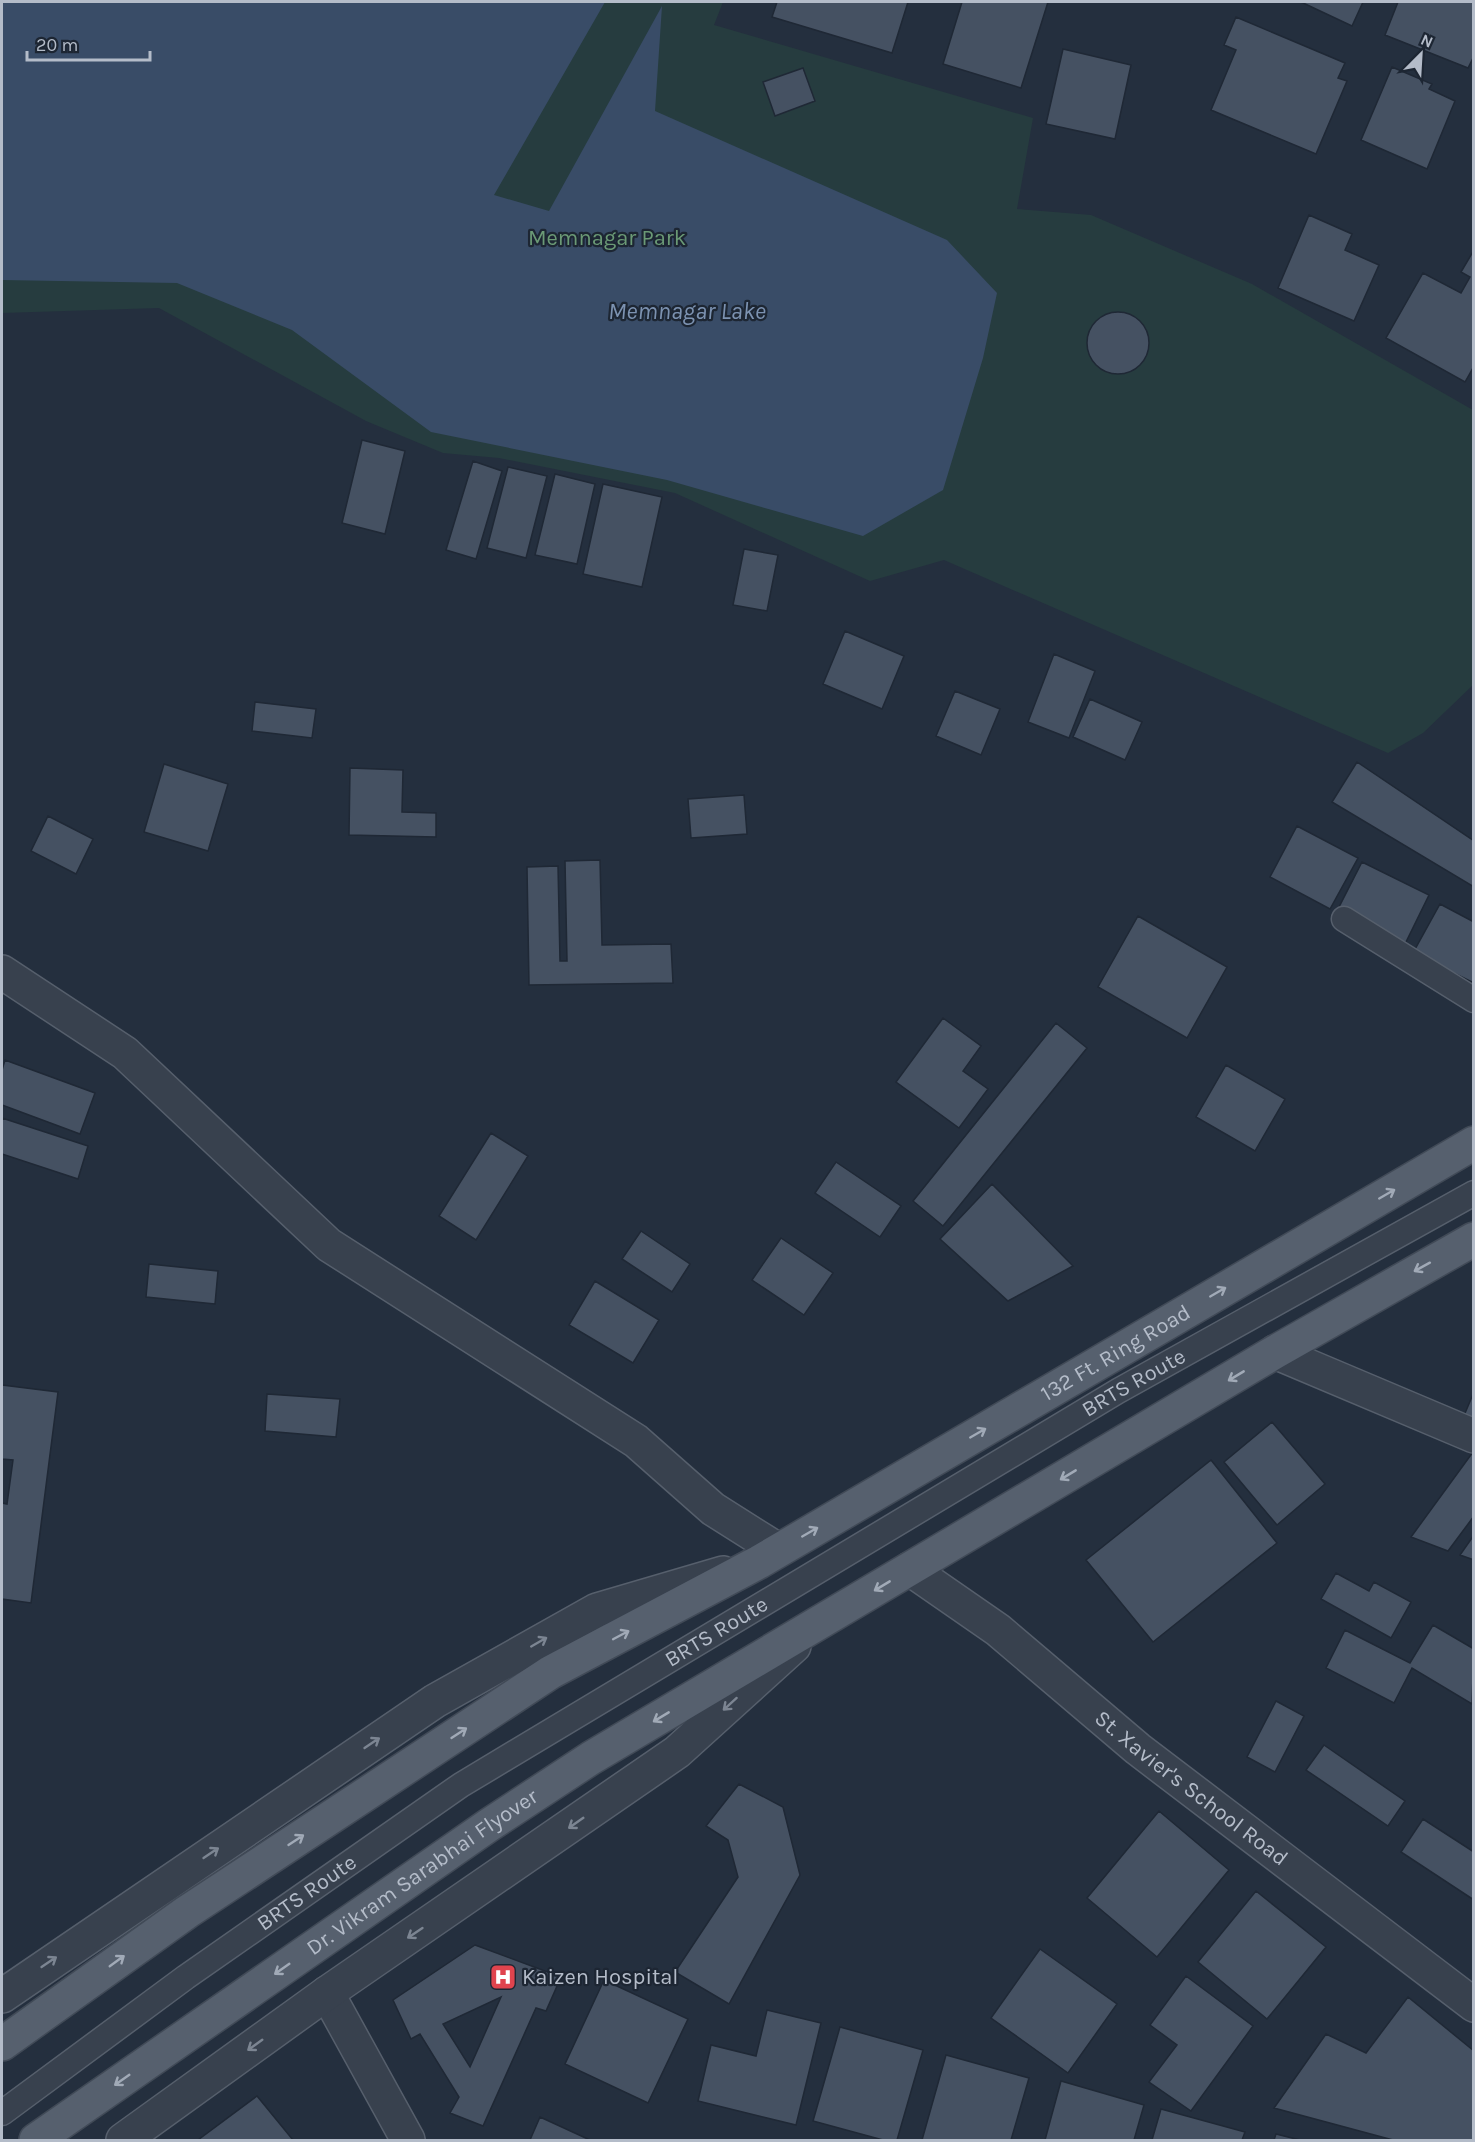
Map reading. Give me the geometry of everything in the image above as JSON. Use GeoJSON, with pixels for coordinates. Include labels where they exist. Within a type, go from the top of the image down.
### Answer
{"type":"FeatureCollection","features":[{"type":"Feature","properties":{"kind":"main road","name":"132 Ft. Ring Road"},"geometry":{"type":"LineString","coordinates":[[769,1556],[1473,1143]]}},
{"type":"Feature","properties":{"kind":"main road"},"geometry":{"type":"LineString","coordinates":[[820,1622],[1275,1352],[1473,1239]]}},
{"type":"Feature","properties":{"kind":"main road"},"geometry":{"type":"LineString","coordinates":[[2,2044],[186,1912],[551,1672],[769,1556]]}},
{"type":"Feature","properties":{"kind":"main road","name":"Dr. Vikram Sarabhai Flyover"},"geometry":{"type":"LineString","coordinates":[[36,2140],[489,1825],[591,1758],[820,1622]]}},
{"type":"Feature","properties":{"kind":"street"},"geometry":{"type":"LineString","coordinates":[[2,972],[125,1053],[328,1245],[636,1441],[769,1556]]}},
{"type":"Feature","properties":{"kind":"street"},"geometry":{"type":"LineString","coordinates":[[1275,1352],[1473,1437]]}},
{"type":"Feature","properties":{"kind":"street"},"geometry":{"type":"LineString","coordinates":[[2,1996],[435,1701],[597,1610],[769,1556]]}},
{"type":"Feature","properties":{"kind":"street","name":"St. Xavier's School Road"},"geometry":{"type":"LineString","coordinates":[[910,1569],[998,1630],[1138,1749],[1473,2005]]}},
{"type":"Feature","properties":{"kind":"street"},"geometry":{"type":"LineString","coordinates":[[123,2140],[327,1993],[677,1752],[820,1622]]}},
{"type":"Feature","properties":{"kind":"street"},"geometry":{"type":"LineString","coordinates":[[327,1993],[408,2140]]}},
{"type":"Feature","properties":{"kind":"lane"},"geometry":{"type":"LineString","coordinates":[[1344,919],[1473,1000]]}},
{"type":"Feature","properties":{"kind":"lane","name":"BRTS Route"},"geometry":{"type":"LineString","coordinates":[[2,2113],[186,1977],[461,1785],[1118,1391],[1470,1194]]}},
{"type":"Feature","properties":{"kind":"green space","name":"Memnagar Park"},"geometry":{"type":"Polygon","coordinates":[[[2,2],[723,2],[714,25],[1033,118],[1017,209],[1091,215],[1252,284],[1473,410],[1473,685],[1423,733],[1388,753],[944,560],[870,581],[675,493],[499,458],[443,453],[366,421],[159,308],[2,313],[2,2]]]}},
{"type":"Feature","properties":{"kind":"water","name":"Memnagar Lake"},"geometry":{"type":"Polygon","coordinates":[[[2,2],[605,2],[494,195],[549,211],[662,6],[655,111],[947,240],[997,293],[983,358],[943,490],[863,536],[667,480],[431,432],[292,330],[177,283],[2,280],[2,2]]]}},
{"type":"Feature","properties":{"kind":"building"},"geometry":{"type":"Polygon","coordinates":[[[777,2],[908,2],[892,53],[772,17],[777,2]]]}},
{"type":"Feature","properties":{"kind":"building"},"geometry":{"type":"Polygon","coordinates":[[[962,2],[1048,2],[1021,88],[943,64],[962,2]]]}},
{"type":"Feature","properties":{"kind":"building"},"geometry":{"type":"Polygon","coordinates":[[[1301,2],[1363,2],[1352,26],[1301,2]]]}},
{"type":"Feature","properties":{"kind":"building"},"geometry":{"type":"Polygon","coordinates":[[[1398,2],[1474,2],[1474,56],[1468,68],[1385,35],[1398,2]]]}},
{"type":"Feature","properties":{"kind":"building"},"geometry":{"type":"Polygon","coordinates":[[[1236,17],[1345,63],[1338,78],[1347,81],[1316,154],[1211,110],[1236,50],[1224,45],[1236,17]]]}},
{"type":"Feature","properties":{"kind":"building"},"geometry":{"type":"Polygon","coordinates":[[[1063,49],[1131,65],[1115,139],[1046,124],[1063,49]]]}},
{"type":"Feature","properties":{"kind":"building"},"geometry":{"type":"Polygon","coordinates":[[[1392,67],[1432,84],[1429,89],[1455,101],[1427,169],[1361,140],[1392,67]]]}},
{"type":"Feature","properties":{"kind":"building"},"geometry":{"type":"Polygon","coordinates":[[[803,68],[815,101],[775,116],[763,82],[803,68]]]}},
{"type":"Feature","properties":{"kind":"building"},"geometry":{"type":"Polygon","coordinates":[[[1309,215],[1352,234],[1345,250],[1379,265],[1354,321],[1278,288],[1309,215]]]}},
{"type":"Feature","properties":{"kind":"building"},"geometry":{"type":"Polygon","coordinates":[[[1474,250],[1474,366],[1465,382],[1386,338],[1423,273],[1461,293],[1470,277],[1461,272],[1474,250]]]}},
{"type":"Feature","properties":{"kind":"building"},"geometry":{"type":"Polygon","coordinates":[[[1118,312],[1140,321],[1149,343],[1140,365],[1118,374],[1096,365],[1087,343],[1096,321],[1118,312]]]}},
{"type":"Feature","properties":{"kind":"building"},"geometry":{"type":"Polygon","coordinates":[[[362,440],[405,451],[385,534],[342,523],[362,440]]]}},
{"type":"Feature","properties":{"kind":"building"},"geometry":{"type":"Polygon","coordinates":[[[473,461],[502,471],[476,559],[446,550],[473,461]]]}},
{"type":"Feature","properties":{"kind":"building"},"geometry":{"type":"Polygon","coordinates":[[[508,467],[547,476],[526,558],[487,548],[508,467]]]}},
{"type":"Feature","properties":{"kind":"building"},"geometry":{"type":"Polygon","coordinates":[[[555,474],[595,484],[577,564],[535,555],[555,474]]]}},
{"type":"Feature","properties":{"kind":"building"},"geometry":{"type":"Polygon","coordinates":[[[603,484],[662,497],[642,587],[583,574],[603,484]]]}},
{"type":"Feature","properties":{"kind":"building"},"geometry":{"type":"Polygon","coordinates":[[[744,549],[778,555],[767,611],[733,605],[744,549]]]}},
{"type":"Feature","properties":{"kind":"building"},"geometry":{"type":"Polygon","coordinates":[[[845,631],[904,656],[882,709],[823,684],[845,631]]]}},
{"type":"Feature","properties":{"kind":"building"},"geometry":{"type":"Polygon","coordinates":[[[1054,654],[1095,671],[1069,738],[1028,722],[1054,654]]]}},
{"type":"Feature","properties":{"kind":"building"},"geometry":{"type":"Polygon","coordinates":[[[955,691],[1000,709],[981,755],[936,736],[955,691]]]}},
{"type":"Feature","properties":{"kind":"building"},"geometry":{"type":"Polygon","coordinates":[[[1090,699],[1142,722],[1125,760],[1073,737],[1090,699]]]}},
{"type":"Feature","properties":{"kind":"building"},"geometry":{"type":"Polygon","coordinates":[[[255,702],[316,709],[312,738],[252,731],[255,702]]]}},
{"type":"Feature","properties":{"kind":"building"},"geometry":{"type":"Polygon","coordinates":[[[1357,762],[1474,841],[1474,887],[1332,802],[1357,762]]]}},
{"type":"Feature","properties":{"kind":"building"},"geometry":{"type":"Polygon","coordinates":[[[164,764],[228,784],[208,851],[144,832],[164,764]]]}},
{"type":"Feature","properties":{"kind":"building"},"geometry":{"type":"Polygon","coordinates":[[[350,768],[403,770],[402,812],[436,813],[436,837],[349,835],[350,768]]]}},
{"type":"Feature","properties":{"kind":"building"},"geometry":{"type":"Polygon","coordinates":[[[744,795],[747,834],[691,838],[688,799],[744,795]]]}},
{"type":"Feature","properties":{"kind":"building"},"geometry":{"type":"Polygon","coordinates":[[[48,816],[93,839],[76,874],[31,851],[48,816]]]}},
{"type":"Feature","properties":{"kind":"building"},"geometry":{"type":"Polygon","coordinates":[[[1297,826],[1358,858],[1330,909],[1270,877],[1297,826]]]}},
{"type":"Feature","properties":{"kind":"building"},"geometry":{"type":"Polygon","coordinates":[[[600,860],[602,945],[671,944],[673,983],[529,985],[527,867],[558,866],[560,961],[567,961],[565,861],[600,860]]]}},
{"type":"Feature","properties":{"kind":"building"},"geometry":{"type":"Polygon","coordinates":[[[1362,862],[1429,895],[1403,948],[1335,915],[1362,862]]]}},
{"type":"Feature","properties":{"kind":"building"},"geometry":{"type":"Polygon","coordinates":[[[1440,904],[1474,922],[1474,983],[1413,953],[1440,904]]]}},
{"type":"Feature","properties":{"kind":"building"},"geometry":{"type":"Polygon","coordinates":[[[1138,916],[1227,967],[1187,1038],[1098,987],[1138,916]]]}},
{"type":"Feature","properties":{"kind":"building"},"geometry":{"type":"Polygon","coordinates":[[[943,1018],[981,1046],[963,1071],[988,1089],[959,1128],[896,1082],[943,1018]]]}},
{"type":"Feature","properties":{"kind":"building"},"geometry":{"type":"Polygon","coordinates":[[[1056,1023],[1087,1048],[943,1226],[913,1201],[1056,1023]]]}},
{"type":"Feature","properties":{"kind":"building"},"geometry":{"type":"Polygon","coordinates":[[[5,1060],[95,1093],[80,1134],[2,1105],[2,1070],[5,1060]]]}},
{"type":"Feature","properties":{"kind":"building"},"geometry":{"type":"Polygon","coordinates":[[[1226,1065],[1285,1099],[1255,1151],[1196,1117],[1226,1065]]]}},
{"type":"Feature","properties":{"kind":"building"},"geometry":{"type":"Polygon","coordinates":[[[2,1118],[88,1146],[78,1179],[2,1154],[2,1118]]]}},
{"type":"Feature","properties":{"kind":"building"},"geometry":{"type":"Polygon","coordinates":[[[491,1133],[528,1156],[476,1240],[439,1216],[491,1133]]]}},
{"type":"Feature","properties":{"kind":"building"},"geometry":{"type":"Polygon","coordinates":[[[836,1162],[901,1206],[880,1237],[815,1193],[836,1162]]]}},
{"type":"Feature","properties":{"kind":"building"},"geometry":{"type":"Polygon","coordinates":[[[992,1184],[1073,1266],[1008,1301],[940,1239],[992,1184]]]}},
{"type":"Feature","properties":{"kind":"building"},"geometry":{"type":"Polygon","coordinates":[[[641,1231],[690,1264],[672,1292],[622,1259],[641,1231]]]}},
{"type":"Feature","properties":{"kind":"building"},"geometry":{"type":"Polygon","coordinates":[[[781,1238],[833,1273],[804,1315],[752,1280],[781,1238]]]}},
{"type":"Feature","properties":{"kind":"building"},"geometry":{"type":"Polygon","coordinates":[[[149,1264],[218,1271],[215,1304],[146,1297],[149,1264]]]}},
{"type":"Feature","properties":{"kind":"building"},"geometry":{"type":"Polygon","coordinates":[[[595,1281],[659,1320],[633,1363],[569,1325],[595,1281]]]}},
{"type":"Feature","properties":{"kind":"building"},"geometry":{"type":"Polygon","coordinates":[[[2,1385],[58,1392],[31,1603],[2,1599],[2,1503],[7,1504],[13,1460],[2,1459],[2,1385]]]}},
{"type":"Feature","properties":{"kind":"building"},"geometry":{"type":"Polygon","coordinates":[[[1474,1392],[1474,1431],[1460,1425],[1474,1392]]]}},
{"type":"Feature","properties":{"kind":"building"},"geometry":{"type":"Polygon","coordinates":[[[267,1394],[340,1399],[336,1437],[265,1431],[267,1394]]]}},
{"type":"Feature","properties":{"kind":"building"},"geometry":{"type":"Polygon","coordinates":[[[1272,1422],[1325,1484],[1277,1525],[1224,1462],[1272,1422]]]}},
{"type":"Feature","properties":{"kind":"building"},"geometry":{"type":"Polygon","coordinates":[[[1473,1452],[1474,1516],[1448,1551],[1411,1537],[1473,1452]]]}},
{"type":"Feature","properties":{"kind":"building"},"geometry":{"type":"Polygon","coordinates":[[[1211,1460],[1277,1543],[1153,1642],[1086,1560],[1211,1460]]]}},
{"type":"Feature","properties":{"kind":"building"},"geometry":{"type":"Polygon","coordinates":[[[1474,1535],[1474,1560],[1460,1555],[1474,1535]]]}},
{"type":"Feature","properties":{"kind":"building"},"geometry":{"type":"Polygon","coordinates":[[[1336,1573],[1369,1591],[1374,1582],[1411,1602],[1391,1638],[1321,1599],[1336,1573]]]}},
{"type":"Feature","properties":{"kind":"building"},"geometry":{"type":"Polygon","coordinates":[[[1433,1625],[1474,1649],[1472,1704],[1412,1668],[1394,1703],[1326,1668],[1345,1630],[1410,1663],[1433,1625]]]}},
{"type":"Feature","properties":{"kind":"building"},"geometry":{"type":"Polygon","coordinates":[[[1276,1701],[1304,1716],[1275,1772],[1247,1757],[1276,1701]]]}},
{"type":"Feature","properties":{"kind":"building"},"geometry":{"type":"Polygon","coordinates":[[[1324,1745],[1405,1801],[1388,1826],[1306,1770],[1324,1745]]]}},
{"type":"Feature","properties":{"kind":"building"},"geometry":{"type":"Polygon","coordinates":[[[739,1784],[783,1807],[800,1875],[729,2004],[675,1972],[738,1877],[728,1840],[706,1826],[739,1784]]]}},
{"type":"Feature","properties":{"kind":"building"},"geometry":{"type":"Polygon","coordinates":[[[1159,1811],[1229,1870],[1157,1957],[1087,1898],[1159,1811]]]}},
{"type":"Feature","properties":{"kind":"building"},"geometry":{"type":"Polygon","coordinates":[[[1423,1819],[1474,1852],[1474,1900],[1401,1852],[1423,1819]]]}},
{"type":"Feature","properties":{"kind":"building"},"geometry":{"type":"Polygon","coordinates":[[[1256,1891],[1326,1947],[1267,2019],[1198,1962],[1256,1891]]]}},
{"type":"Feature","properties":{"kind":"building"},"geometry":{"type":"Polygon","coordinates":[[[475,1945],[561,1977],[546,2011],[536,2008],[483,2126],[450,2113],[459,2097],[420,2034],[411,2039],[393,2000],[475,1945]],[[501,1997],[443,2024],[470,2067],[501,1997]]]}},
{"type":"Feature","properties":{"kind":"building"},"geometry":{"type":"Polygon","coordinates":[[[1040,1949],[1117,2004],[1068,2073],[991,2018],[1040,1949]]]}},
{"type":"Feature","properties":{"kind":"building"},"geometry":{"type":"Polygon","coordinates":[[[1186,1976],[1253,2026],[1191,2111],[1149,2082],[1177,2045],[1150,2025],[1186,1976]]]}},
{"type":"Feature","properties":{"kind":"building"},"geometry":{"type":"Polygon","coordinates":[[[604,1980],[688,2019],[648,2103],[565,2064],[604,1980]]]}},
{"type":"Feature","properties":{"kind":"building"},"geometry":{"type":"Polygon","coordinates":[[[1408,1997],[1474,2051],[1474,2140],[1393,2140],[1274,2108],[1326,2034],[1366,2053],[1408,1997]]]}},
{"type":"Feature","properties":{"kind":"building"},"geometry":{"type":"Polygon","coordinates":[[[767,2010],[821,2023],[796,2125],[698,2101],[711,2045],[756,2056],[767,2010]]]}},
{"type":"Feature","properties":{"kind":"building"},"geometry":{"type":"Polygon","coordinates":[[[840,2027],[923,2050],[897,2140],[883,2140],[813,2121],[840,2027]]]}},
{"type":"Feature","properties":{"kind":"building"},"geometry":{"type":"Polygon","coordinates":[[[946,2055],[1029,2078],[1011,2140],[922,2140],[946,2055]]]}},
{"type":"Feature","properties":{"kind":"building"},"geometry":{"type":"Polygon","coordinates":[[[1061,2081],[1144,2105],[1134,2140],[1045,2140],[1061,2081]]]}},
{"type":"Feature","properties":{"kind":"building"},"geometry":{"type":"Polygon","coordinates":[[[257,2096],[293,2140],[198,2140],[257,2096]]]}},
{"type":"Feature","properties":{"kind":"building"},"geometry":{"type":"Polygon","coordinates":[[[1161,2109],[1245,2132],[1242,2140],[1152,2140],[1161,2109]]]}},
{"type":"Feature","properties":{"kind":"building"},"geometry":{"type":"Polygon","coordinates":[[[540,2117],[590,2140],[530,2140],[540,2117]]]}},
{"type":"Feature","properties":{"kind":"building"},"geometry":{"type":"Polygon","coordinates":[[[1276,2134],[1300,2140],[1274,2140],[1276,2134]]]}},
{"type":"Feature","properties":{"kind":"place","name":"Kaizen Hospital"},"geometry":{"type":"Point","coordinates":[503,1977]}}]}
